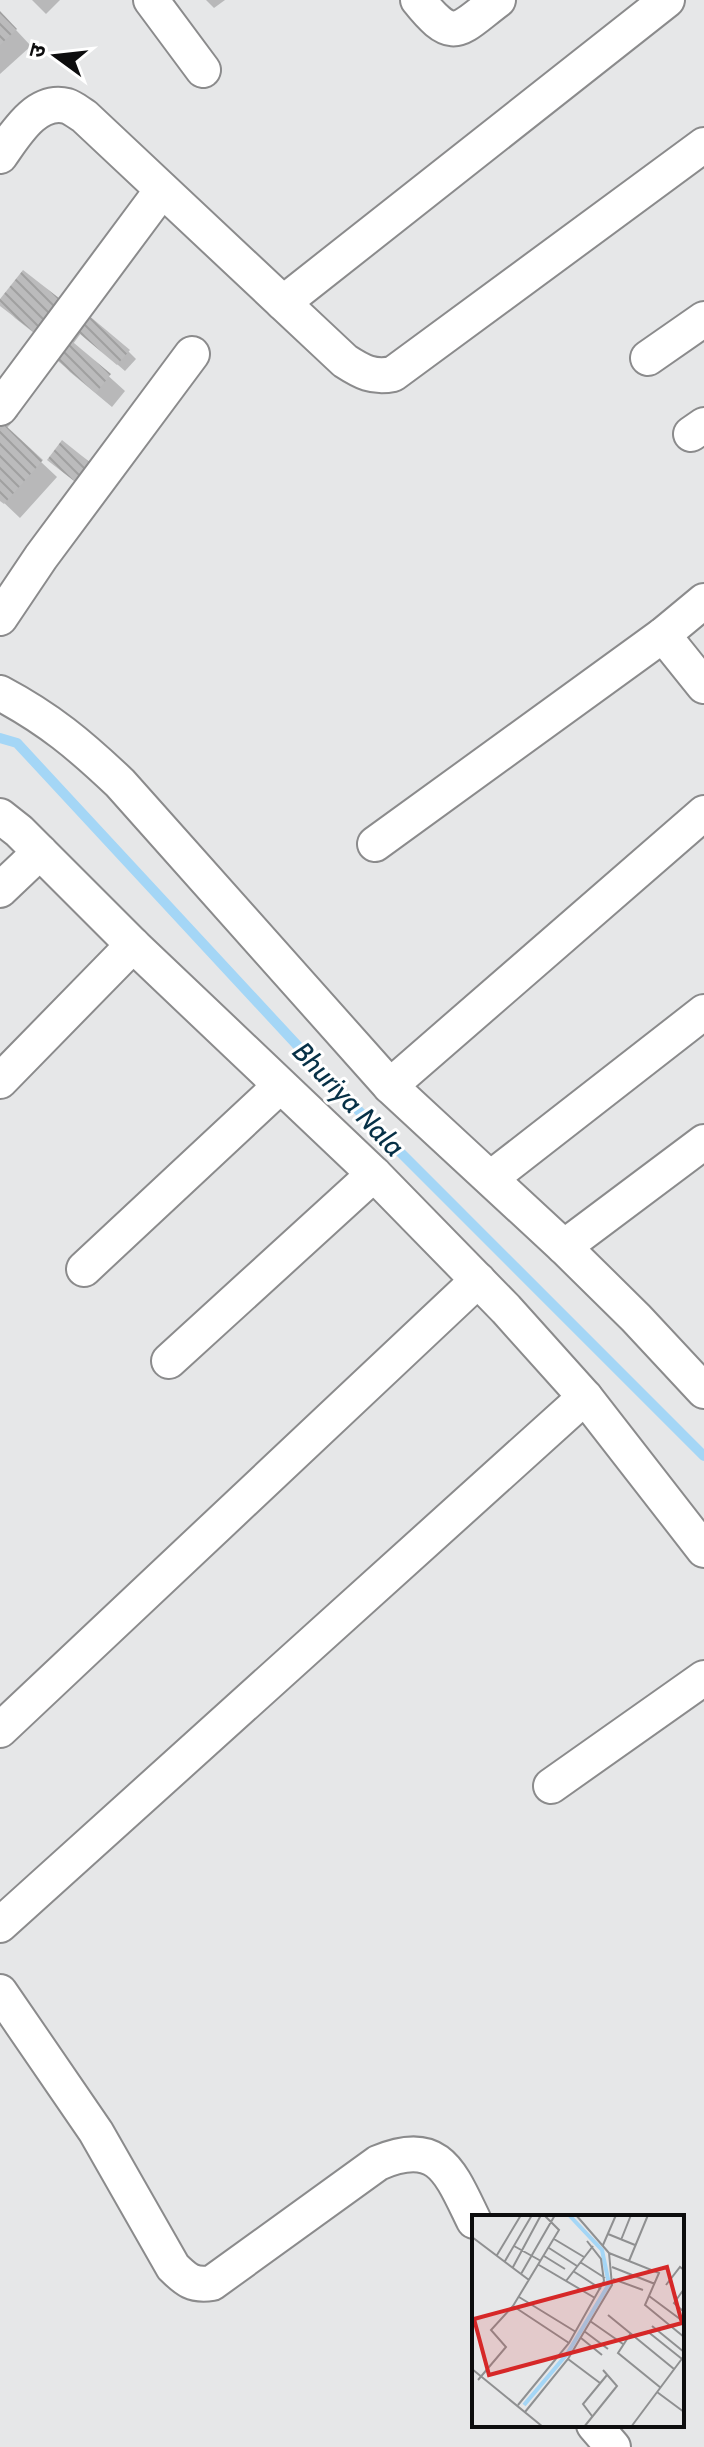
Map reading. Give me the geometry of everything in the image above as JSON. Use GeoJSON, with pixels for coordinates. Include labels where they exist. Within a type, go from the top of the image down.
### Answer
{"type":"FeatureCollection","features":[{"type":"Feature","properties":{"kind":"street"},"geometry":{"type":"LineString","coordinates":[[151,0],[203,70]]}},
{"type":"Feature","properties":{"kind":"street"},"geometry":{"type":"LineString","coordinates":[[418,0],[442,27],[454,30],[463,27],[498,0]]}},
{"type":"Feature","properties":{"kind":"street"},"geometry":{"type":"LineString","coordinates":[[283,303],[667,0]]}},
{"type":"Feature","properties":{"kind":"street"},"geometry":{"type":"LineString","coordinates":[[0,156],[36,112],[50,106],[68,106],[84,116],[355,367],[366,374],[381,376],[393,374],[704,145]]}},
{"type":"Feature","properties":{"kind":"street"},"geometry":{"type":"LineString","coordinates":[[0,408],[162,190]]}},
{"type":"Feature","properties":{"kind":"street"},"geometry":{"type":"LineString","coordinates":[[648,358],[704,319]]}},
{"type":"Feature","properties":{"kind":"street"},"geometry":{"type":"LineString","coordinates":[[0,618],[50,545],[192,354]]}},
{"type":"Feature","properties":{"kind":"street"},"geometry":{"type":"LineString","coordinates":[[375,844],[663,635],[704,601]]}},
{"type":"Feature","properties":{"kind":"street"},"geometry":{"type":"LineString","coordinates":[[663,635],[704,686]]}},
{"type":"Feature","properties":{"kind":"street"},"geometry":{"type":"LineString","coordinates":[[0,693],[48,720],[77,742],[120,783],[328,1021],[390,1086],[564,1247],[704,1391]]}},
{"type":"Feature","properties":{"kind":"street"},"geometry":{"type":"LineString","coordinates":[[390,1086],[704,813]]}},
{"type":"Feature","properties":{"kind":"street"},"geometry":{"type":"LineString","coordinates":[[0,816],[374,1174],[478,1280],[585,1397],[704,1550]]}},
{"type":"Feature","properties":{"kind":"street"},"geometry":{"type":"LineString","coordinates":[[0,890],[40,852]]}},
{"type":"Feature","properties":{"kind":"street"},"geometry":{"type":"LineString","coordinates":[[0,1081],[133,945]]}},
{"type":"Feature","properties":{"kind":"street"},"geometry":{"type":"LineString","coordinates":[[491,1178],[704,1012]]}},
{"type":"Feature","properties":{"kind":"street"},"geometry":{"type":"LineString","coordinates":[[84,1269],[280,1086]]}},
{"type":"Feature","properties":{"kind":"street"},"geometry":{"type":"LineString","coordinates":[[564,1247],[704,1142]]}},
{"type":"Feature","properties":{"kind":"street"},"geometry":{"type":"LineString","coordinates":[[169,1361],[374,1174]]}},
{"type":"Feature","properties":{"kind":"street"},"geometry":{"type":"LineString","coordinates":[[0,1730],[478,1280]]}},
{"type":"Feature","properties":{"kind":"street"},"geometry":{"type":"LineString","coordinates":[[0,1925],[585,1397]]}},
{"type":"Feature","properties":{"kind":"street"},"geometry":{"type":"LineString","coordinates":[[551,1786],[704,1678]]}},
{"type":"Feature","properties":{"kind":"street"},"geometry":{"type":"LineString","coordinates":[[0,1992],[96,2132],[173,2267],[187,2281],[201,2285],[212,2283],[378,2163],[399,2154],[421,2154],[437,2159],[455,2182],[472,2217]]}},
{"type":"Feature","properties":{"kind":"street"},"geometry":{"type":"LineString","coordinates":[[596,2427],[613,2447]]}},
{"type":"Feature","properties":{"kind":"building"},"geometry":{"type":"Polygon","coordinates":[[[0,11],[17,29],[0,45],[0,11]]]}},
{"type":"Feature","properties":{"kind":"building"},"geometry":{"type":"Polygon","coordinates":[[[23,270],[73,309],[47,342],[0,306],[0,299],[23,270]]]}},
{"type":"Feature","properties":{"kind":"building"},"geometry":{"type":"Polygon","coordinates":[[[87,314],[130,350],[117,365],[74,329],[87,314]]]}},
{"type":"Feature","properties":{"kind":"building"},"geometry":{"type":"Polygon","coordinates":[[[68,338],[111,374],[96,393],[52,356],[68,338]]]}},
{"type":"Feature","properties":{"kind":"building"},"geometry":{"type":"Polygon","coordinates":[[[5,425],[43,460],[4,504],[0,501],[0,431],[5,425]]]}},
{"type":"Feature","properties":{"kind":"building"},"geometry":{"type":"Polygon","coordinates":[[[62,440],[102,472],[87,491],[47,460],[62,440]]]}},
{"type":"Feature","properties":{"kind":"waterway","name":"Bhuriya Nala"},"geometry":{"type":"LineString","coordinates":[[0,738],[17,743],[347,1099],[704,1456]]}}]}
